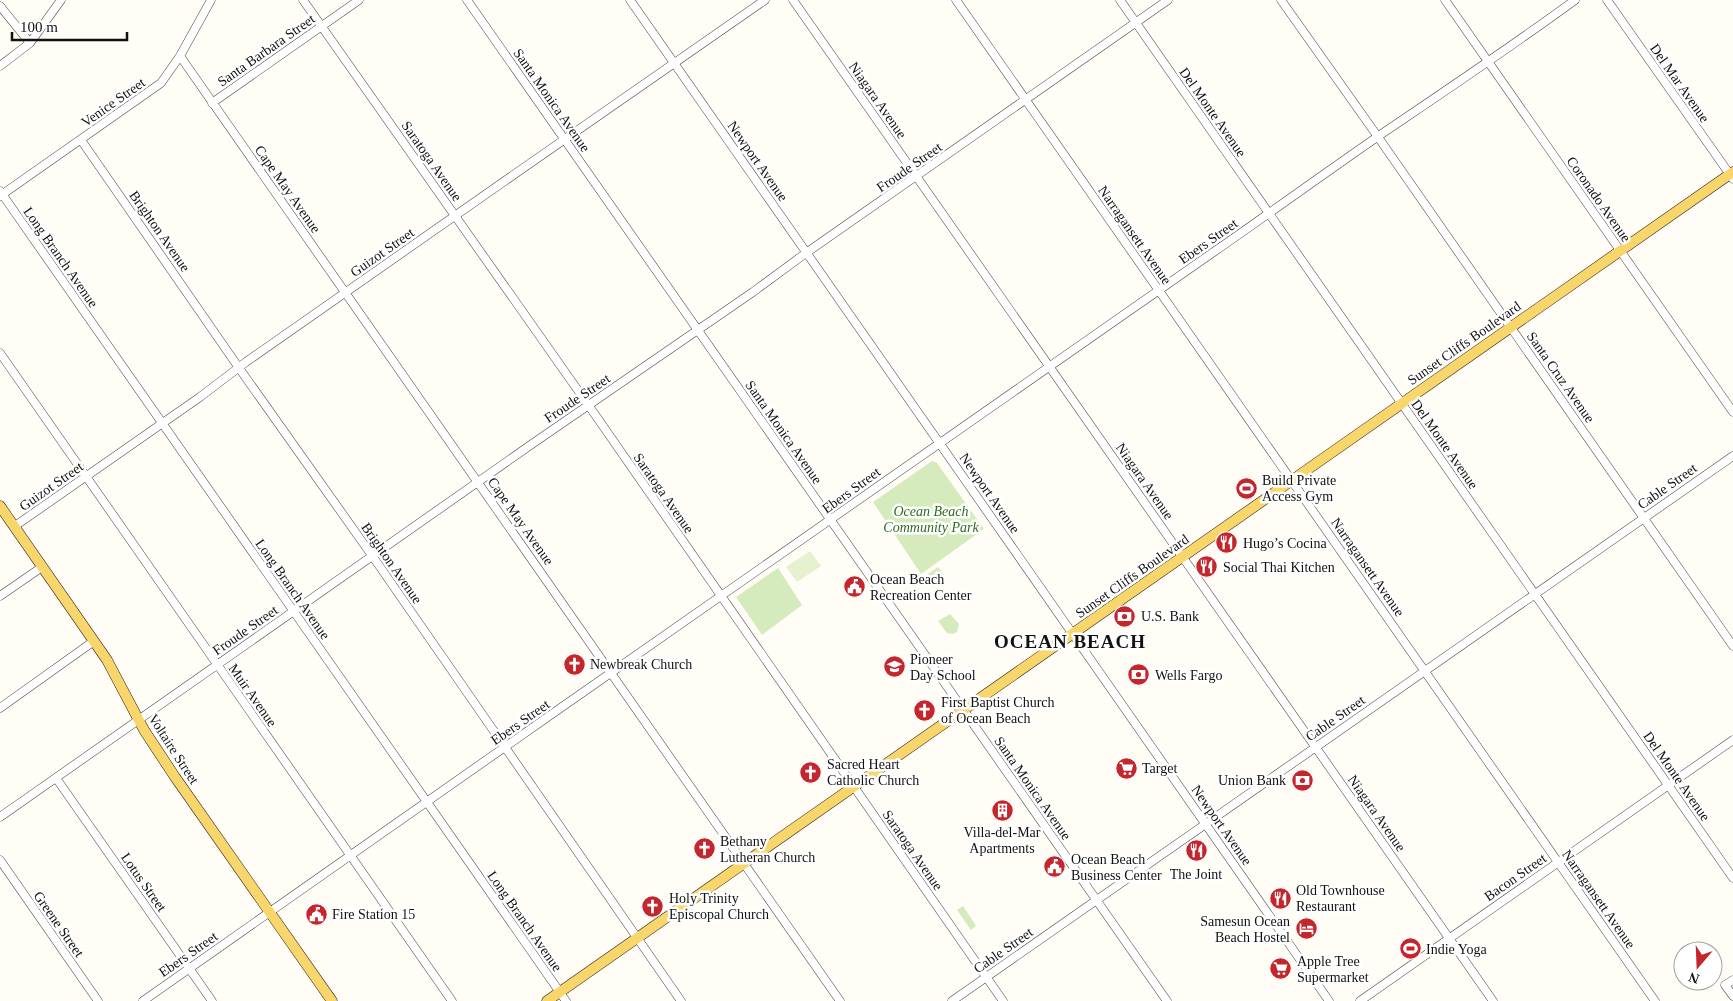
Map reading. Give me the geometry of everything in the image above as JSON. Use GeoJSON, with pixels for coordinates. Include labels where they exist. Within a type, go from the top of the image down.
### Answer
{"type":"FeatureCollection","features":[{"type":"Feature","properties":{"kind":"main road","name":"Sunset Cliffs Boulevard"},"geometry":{"type":"LineString","coordinates":[[547,1001],[563,997],[637,938],[1620,250],[1732,175]]}},
{"type":"Feature","properties":{"kind":"main road","name":"Voltaire Street"},"geometry":{"type":"LineString","coordinates":[[0,506],[118,679],[139,721],[175,777],[332,1001]]}},
{"type":"Feature","properties":{"kind":"street"},"geometry":{"type":"LineString","coordinates":[[0,66],[30,43],[61,0]]}},
{"type":"Feature","properties":{"kind":"street","name":"Venice Street"},"geometry":{"type":"LineString","coordinates":[[1,194],[161,83],[180,56],[211,0]]}},
{"type":"Feature","properties":{"kind":"street","name":"Saratoga Avenue"},"geometry":{"type":"LineString","coordinates":[[303,0],[589,406],[1003,1001]]}},
{"type":"Feature","properties":{"kind":"street","name":"Santa Barbara Street"},"geometry":{"type":"LineString","coordinates":[[212,103],[359,0]]}},
{"type":"Feature","properties":{"kind":"street","name":"Santa Monica Avenue"},"geometry":{"type":"LineString","coordinates":[[467,0],[1167,1001]]}},
{"type":"Feature","properties":{"kind":"street","name":"Newport Avenue"},"geometry":{"type":"LineString","coordinates":[[630,0],[1329,1001]]}},
{"type":"Feature","properties":{"kind":"street","name":"Guizot Street"},"geometry":{"type":"LineString","coordinates":[[14,526],[765,0]]}},
{"type":"Feature","properties":{"kind":"street","name":"Niagara Avenue"},"geometry":{"type":"LineString","coordinates":[[794,0],[1493,1001]]}},
{"type":"Feature","properties":{"kind":"street","name":"Narragansett Avenue"},"geometry":{"type":"LineString","coordinates":[[956,0],[1655,1001]]}},
{"type":"Feature","properties":{"kind":"street","name":"Del Monte Avenue"},"geometry":{"type":"LineString","coordinates":[[1120,0],[1733,878]]}},
{"type":"Feature","properties":{"kind":"street","name":"Froude Street"},"geometry":{"type":"LineString","coordinates":[[0,817],[1168,0]]}},
{"type":"Feature","properties":{"kind":"street","name":"Santa Cruz Avenue"},"geometry":{"type":"LineString","coordinates":[[1281,0],[1733,646]]}},
{"type":"Feature","properties":{"kind":"street","name":"Coronado Avenue"},"geometry":{"type":"LineString","coordinates":[[1445,0],[1733,412]]}},
{"type":"Feature","properties":{"kind":"street","name":"Ebers Street"},"geometry":{"type":"LineString","coordinates":[[143,1001],[1574,0]]}},
{"type":"Feature","properties":{"kind":"street","name":"Del Mar Avenue"},"geometry":{"type":"LineString","coordinates":[[1607,0],[1732,175]]}},
{"type":"Feature","properties":{"kind":"street"},"geometry":{"type":"LineString","coordinates":[[0,6],[30,43]]}},
{"type":"Feature","properties":{"kind":"street","name":"Cape May Avenue"},"geometry":{"type":"LineString","coordinates":[[180,56],[840,1001]]}},
{"type":"Feature","properties":{"kind":"street","name":"Brighton Avenue"},"geometry":{"type":"LineString","coordinates":[[81,140],[239,368],[373,556],[681,1001]]}},
{"type":"Feature","properties":{"kind":"street","name":"Long Branch Avenue"},"geometry":{"type":"LineString","coordinates":[[1,194],[563,997]]}},
{"type":"Feature","properties":{"kind":"street","name":"Muir Avenue"},"geometry":{"type":"LineString","coordinates":[[0,353],[452,1001]]}},
{"type":"Feature","properties":{"kind":"street","name":"Cable Street"},"geometry":{"type":"LineString","coordinates":[[952,1001],[1733,456]]}},
{"type":"Feature","properties":{"kind":"street"},"geometry":{"type":"LineString","coordinates":[[0,596],[42,566]]}},
{"type":"Feature","properties":{"kind":"street"},"geometry":{"type":"LineString","coordinates":[[0,708],[94,642]]}},
{"type":"Feature","properties":{"kind":"street","name":"Bacon Street"},"geometry":{"type":"LineString","coordinates":[[1360,1001],[1733,740]]}},
{"type":"Feature","properties":{"kind":"street","name":"Lotus Street"},"geometry":{"type":"LineString","coordinates":[[56,778],[212,1001]]}},
{"type":"Feature","properties":{"kind":"street","name":"Greene Street"},"geometry":{"type":"LineString","coordinates":[[0,860],[98,1001]]}},
{"type":"Feature","properties":{"kind":"street"},"geometry":{"type":"LineString","coordinates":[[1733,980],[1725,985],[1733,996]]}},
{"type":"Feature","properties":{"kind":"green space","name":"Ocean Beach Community Park"},"geometry":{"type":"Polygon","coordinates":[[[932,461],[937,463],[984,529],[921,574],[873,502],[932,461]]]}},
{"type":"Feature","properties":{"kind":"green space"},"geometry":{"type":"Polygon","coordinates":[[[810,551],[821,566],[797,582],[786,567],[810,551]]]}},
{"type":"Feature","properties":{"kind":"green space"},"geometry":{"type":"Polygon","coordinates":[[[938,567],[946,579],[938,585],[933,584],[928,574],[938,567]]]}},
{"type":"Feature","properties":{"kind":"green space"},"geometry":{"type":"Polygon","coordinates":[[[778,568],[802,605],[762,635],[736,597],[778,568]]]}},
{"type":"Feature","properties":{"kind":"green space"},"geometry":{"type":"Polygon","coordinates":[[[950,614],[959,624],[957,632],[953,634],[947,633],[938,621],[950,614]]]}},
{"type":"Feature","properties":{"kind":"green space"},"geometry":{"type":"Polygon","coordinates":[[[963,906],[976,926],[971,930],[957,910],[963,906]]]}},
{"type":"Feature","properties":{"kind":"place","name":"Build Private Access Gym"},"geometry":{"type":"Point","coordinates":[1246,488]}},
{"type":"Feature","properties":{"kind":"place","name":"Hugo’s Cocina"},"geometry":{"type":"Point","coordinates":[1227,543]}},
{"type":"Feature","properties":{"kind":"place","name":"Social Thai Kitchen"},"geometry":{"type":"Point","coordinates":[1207,567]}},
{"type":"Feature","properties":{"kind":"place","name":"Ocean Beach Recreation Center"},"geometry":{"type":"Point","coordinates":[854,587]}},
{"type":"Feature","properties":{"kind":"place","name":"U.S. Bank"},"geometry":{"type":"Point","coordinates":[1125,616]}},
{"type":"Feature","properties":{"kind":"place","name":"Newbreak Church"},"geometry":{"type":"Point","coordinates":[574,664]}},
{"type":"Feature","properties":{"kind":"place","name":"Pioneer Day School"},"geometry":{"type":"Point","coordinates":[894,667]}},
{"type":"Feature","properties":{"kind":"place","name":"Wells Fargo"},"geometry":{"type":"Point","coordinates":[1139,675]}},
{"type":"Feature","properties":{"kind":"place","name":"First Baptist Church of Ocean Beach"},"geometry":{"type":"Point","coordinates":[925,710]}},
{"type":"Feature","properties":{"kind":"place","name":"Target"},"geometry":{"type":"Point","coordinates":[1126,768]}},
{"type":"Feature","properties":{"kind":"place","name":"Sacred Heart Catholic Church"},"geometry":{"type":"Point","coordinates":[811,772]}},
{"type":"Feature","properties":{"kind":"place","name":"Union Bank"},"geometry":{"type":"Point","coordinates":[1302,780]}},
{"type":"Feature","properties":{"kind":"place","name":"Villa-del-Mar Apartments"},"geometry":{"type":"Point","coordinates":[1002,810]}},
{"type":"Feature","properties":{"kind":"place","name":"Bethany Lutheran Church"},"geometry":{"type":"Point","coordinates":[704,849]}},
{"type":"Feature","properties":{"kind":"place","name":"The Joint"},"geometry":{"type":"Point","coordinates":[1196,851]}},
{"type":"Feature","properties":{"kind":"place","name":"Ocean Beach Business Center"},"geometry":{"type":"Point","coordinates":[1055,867]}},
{"type":"Feature","properties":{"kind":"place","name":"Old Townhouse Restaurant"},"geometry":{"type":"Point","coordinates":[1280,898]}},
{"type":"Feature","properties":{"kind":"place","name":"Holy Trinity Episcopal Church"},"geometry":{"type":"Point","coordinates":[653,906]}},
{"type":"Feature","properties":{"kind":"place","name":"Fire Station 15"},"geometry":{"type":"Point","coordinates":[316,914]}},
{"type":"Feature","properties":{"kind":"place","name":"Samesun Ocean Beach Hostel"},"geometry":{"type":"Point","coordinates":[1306,929]}},
{"type":"Feature","properties":{"kind":"place","name":"Indie Yoga"},"geometry":{"type":"Point","coordinates":[1410,949]}},
{"type":"Feature","properties":{"kind":"place","name":"Apple Tree Supermarket"},"geometry":{"type":"Point","coordinates":[1281,969]}},
{"type":"Feature","properties":{"kind":"district","name":"OCEAN BEACH"},"geometry":{"type":"Point","coordinates":[1070,641]}}]}
